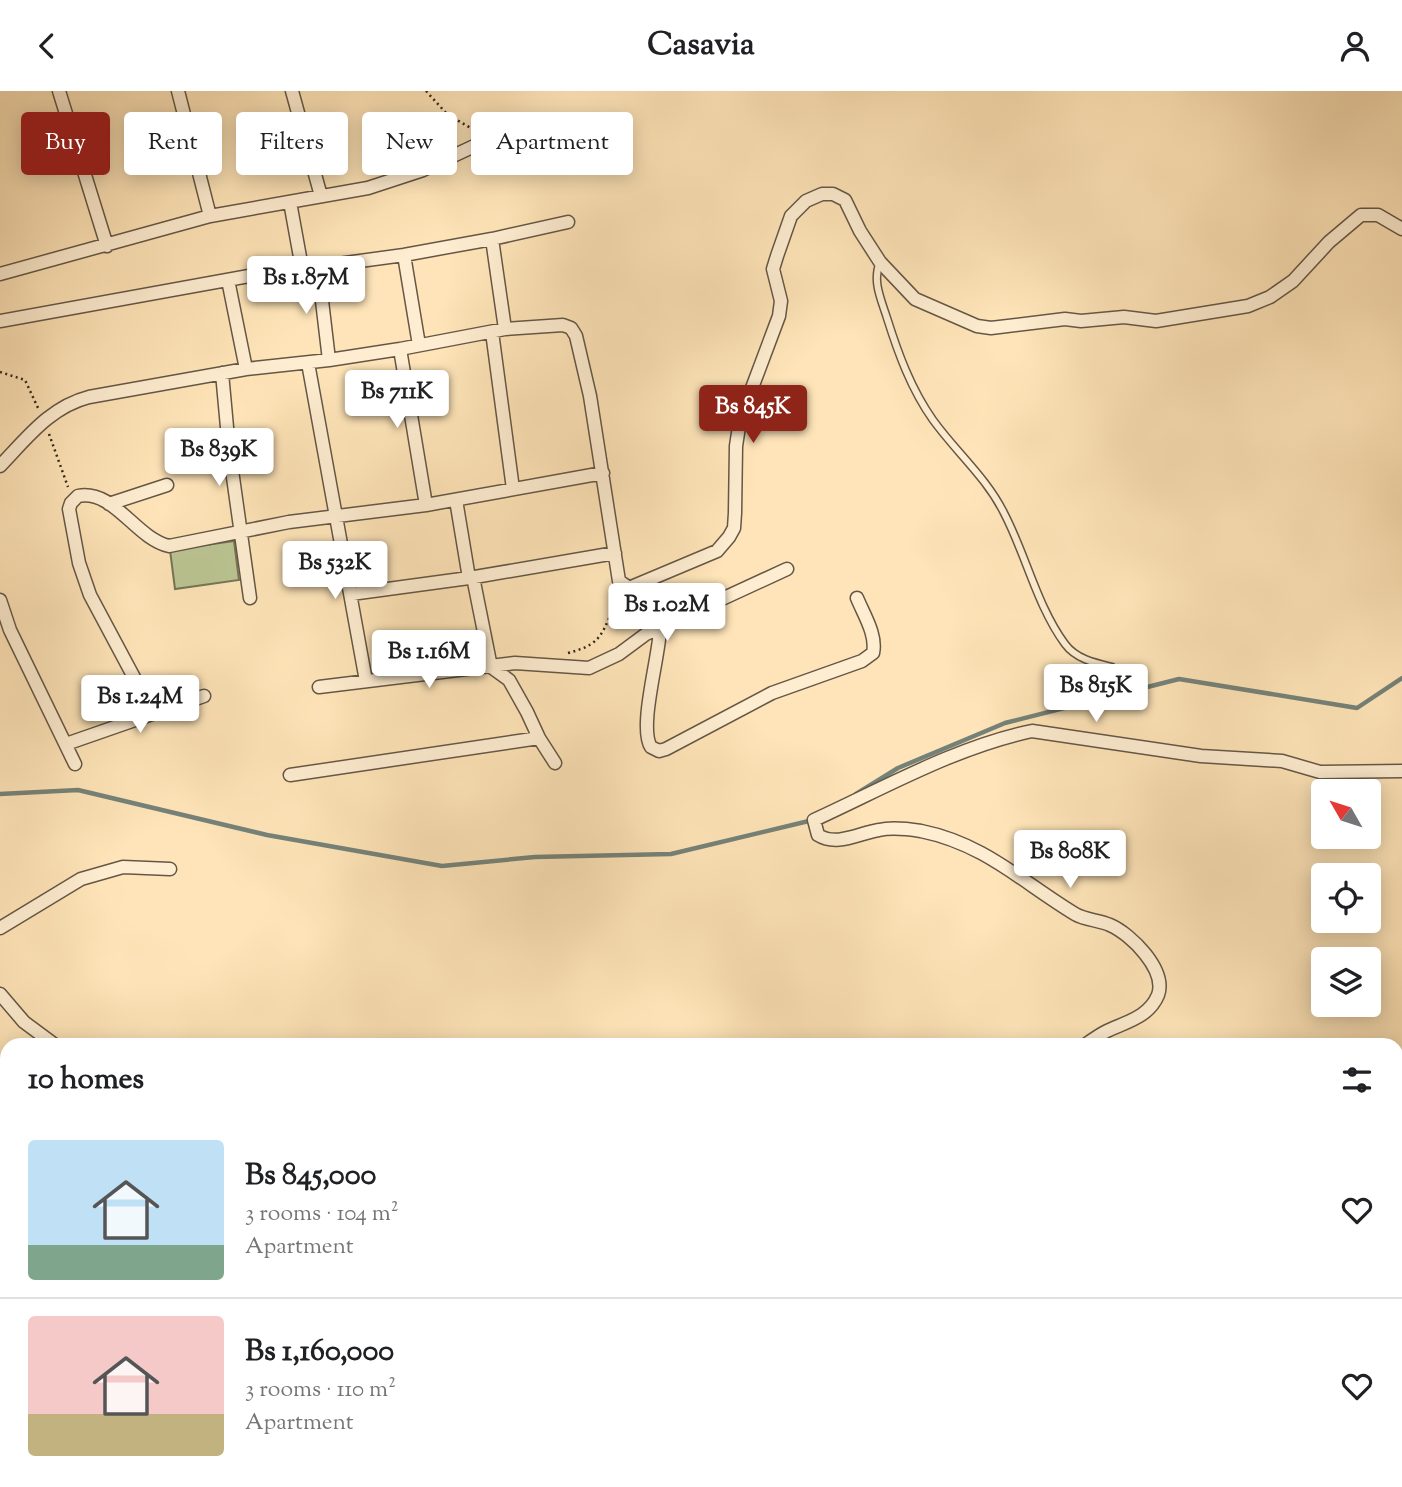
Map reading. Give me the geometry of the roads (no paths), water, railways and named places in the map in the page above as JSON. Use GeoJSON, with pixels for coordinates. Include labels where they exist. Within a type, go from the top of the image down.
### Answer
{"type":"FeatureCollection","features":[{"type":"Feature","properties":{"kind":"street"},"geometry":{"type":"LineString","coordinates":[[59,91],[107,246]]}},
{"type":"Feature","properties":{"kind":"street"},"geometry":{"type":"LineString","coordinates":[[178,91],[210,216]]}},
{"type":"Feature","properties":{"kind":"street"},"geometry":{"type":"LineString","coordinates":[[292,91],[321,196]]}},
{"type":"Feature","properties":{"kind":"street"},"geometry":{"type":"LineString","coordinates":[[0,273],[210,216],[368,188],[423,170],[471,148]]}},
{"type":"Feature","properties":{"kind":"street"},"geometry":{"type":"LineString","coordinates":[[0,466],[43,420],[73,401],[246,369],[330,361],[498,330],[563,325],[571,328],[576,336],[588,384],[619,581],[626,588],[632,588],[717,551],[734,529],[736,446],[740,420],[779,316],[781,301],[773,269],[791,216],[811,198],[822,194],[837,195],[848,204],[880,262],[915,299],[984,327],[1001,328],[1056,319],[1081,321],[1113,317],[1156,321],[1248,306],[1270,297],[1293,281],[1329,242],[1361,215],[1378,215],[1402,229]]}},
{"type":"Feature","properties":{"kind":"street"},"geometry":{"type":"LineString","coordinates":[[289,202],[302,268]]}},
{"type":"Feature","properties":{"kind":"street"},"geometry":{"type":"LineString","coordinates":[[0,321],[228,280],[492,239],[568,222]]}},
{"type":"Feature","properties":{"kind":"street"},"geometry":{"type":"LineString","coordinates":[[492,239],[513,489]]}},
{"type":"Feature","properties":{"kind":"street"},"geometry":{"type":"LineString","coordinates":[[404,254],[419,345]]}},
{"type":"Feature","properties":{"kind":"street"},"geometry":{"type":"LineString","coordinates":[[318,267],[330,361]]}},
{"type":"Feature","properties":{"kind":"street"},"geometry":{"type":"LineString","coordinates":[[228,280],[246,369]]}},
{"type":"Feature","properties":{"kind":"street"},"geometry":{"type":"LineString","coordinates":[[400,349],[426,505]]}},
{"type":"Feature","properties":{"kind":"street"},"geometry":{"type":"LineString","coordinates":[[308,363],[366,681]]}},
{"type":"Feature","properties":{"kind":"street"},"geometry":{"type":"LineString","coordinates":[[222,373],[229,449],[243,531],[250,598]]}},
{"type":"Feature","properties":{"kind":"street"},"geometry":{"type":"LineString","coordinates":[[153,713],[90,595],[79,563],[69,509],[78,496],[93,495],[109,504],[152,540],[169,546],[243,531],[426,505],[603,473]]}},
{"type":"Feature","properties":{"kind":"street"},"geometry":{"type":"LineString","coordinates":[[109,504],[167,485]]}},
{"type":"Feature","properties":{"kind":"street"},"geometry":{"type":"LineString","coordinates":[[456,500],[491,667],[509,680],[555,763]]}},
{"type":"Feature","properties":{"kind":"street"},"geometry":{"type":"LineString","coordinates":[[351,594],[471,578],[615,553]]}},
{"type":"Feature","properties":{"kind":"street"},"geometry":{"type":"LineString","coordinates":[[319,687],[529,663],[589,668],[619,655],[646,634],[787,569]]}},
{"type":"Feature","properties":{"kind":"street"},"geometry":{"type":"LineString","coordinates":[[660,628],[650,694],[647,739],[651,747],[659,751],[772,694],[862,661],[873,653],[872,634],[857,598]]}},
{"type":"Feature","properties":{"kind":"street"},"geometry":{"type":"LineString","coordinates":[[0,600],[5,631],[75,764]]}},
{"type":"Feature","properties":{"kind":"street"},"geometry":{"type":"LineString","coordinates":[[66,744],[204,696]]}},
{"type":"Feature","properties":{"kind":"street"},"geometry":{"type":"LineString","coordinates":[[1096,1038],[1143,1014],[1158,995],[1160,982],[1153,963],[1119,929],[1078,916],[993,858],[972,847],[901,828],[881,829],[828,841],[817,835],[814,820],[940,762],[1009,736],[1032,731],[1201,757],[1282,761],[1320,772],[1402,771]]}},
{"type":"Feature","properties":{"kind":"street"},"geometry":{"type":"LineString","coordinates":[[290,775],[539,738]]}},
{"type":"Feature","properties":{"kind":"street"},"geometry":{"type":"LineString","coordinates":[[0,929],[81,879],[123,867],[170,869]]}},
{"type":"Feature","properties":{"kind":"street"},"geometry":{"type":"LineString","coordinates":[[0,994],[24,1022],[46,1038]]}},
{"type":"Feature","properties":{"kind":"lane"},"geometry":{"type":"LineString","coordinates":[[880,262],[875,278],[883,305],[908,375],[923,405],[982,478],[999,505],[1050,619],[1064,643],[1081,657],[1112,667]]}},
{"type":"Feature","properties":{"kind":"waterway"},"geometry":{"type":"LineString","coordinates":[[856,794],[898,768],[1005,723],[1179,679],[1357,708],[1402,678]]}},
{"type":"Feature","properties":{"kind":"waterway"},"geometry":{"type":"LineString","coordinates":[[0,794],[78,790],[267,835],[442,866],[535,857],[671,854],[813,820]]}}]}
